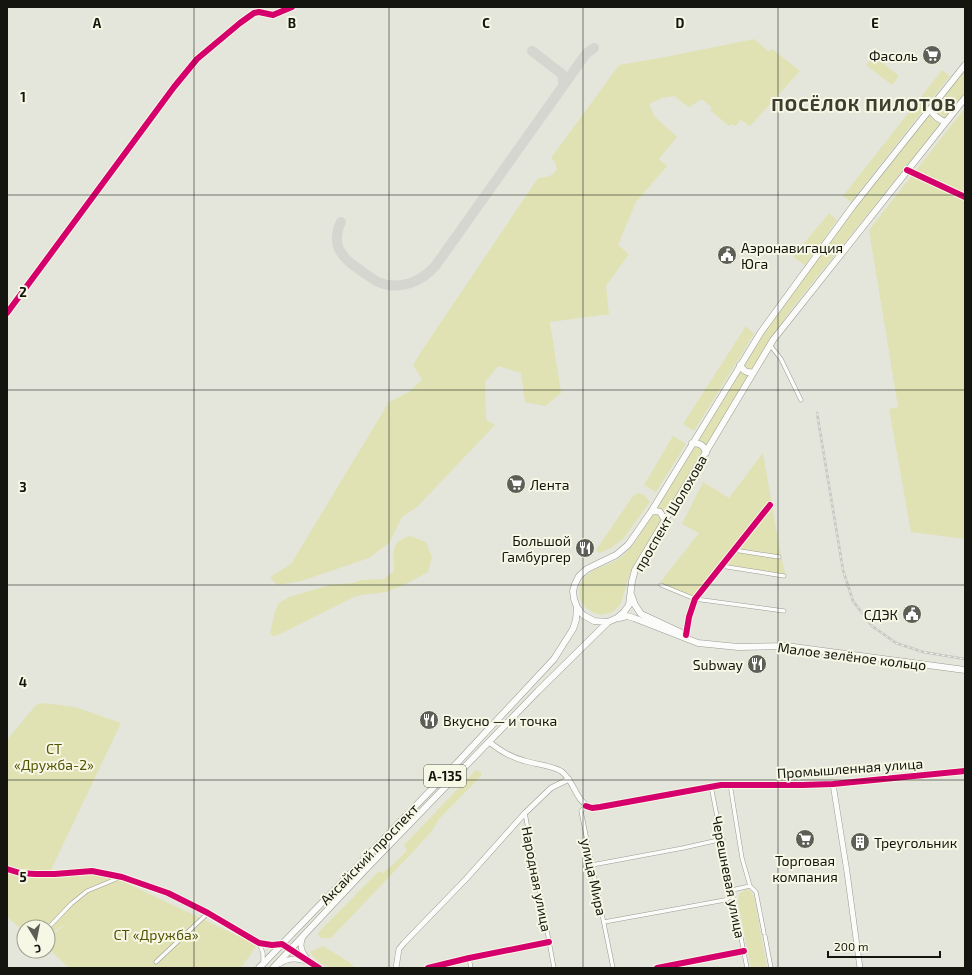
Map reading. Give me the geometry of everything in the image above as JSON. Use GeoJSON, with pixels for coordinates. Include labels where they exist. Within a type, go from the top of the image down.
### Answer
{"type":"FeatureCollection","features":[{"type":"Feature","properties":{"kind":"main road","name":"проспект Шолохова"},"geometry":{"type":"LineString","coordinates":[[577,607],[573,591],[579,576],[587,569],[616,555],[628,545],[651,512],[761,332],[854,206],[965,65]]}},
{"type":"Feature","properties":{"kind":"main road","name":"проспект Шолохова"},"geometry":{"type":"LineString","coordinates":[[608,622],[617,618],[624,612],[629,604],[635,570],[770,345],[808,294],[965,98]]}},
{"type":"Feature","properties":{"kind":"main road"},"geometry":{"type":"LineString","coordinates":[[930,110],[934,116],[946,122]]}},
{"type":"Feature","properties":{"kind":"main road"},"geometry":{"type":"LineString","coordinates":[[740,365],[744,371],[754,372]]}},
{"type":"Feature","properties":{"kind":"main road"},"geometry":{"type":"LineString","coordinates":[[692,443],[698,443],[701,445],[706,453]]}},
{"type":"Feature","properties":{"kind":"main road"},"geometry":{"type":"LineString","coordinates":[[651,512],[660,512],[665,520]]}},
{"type":"Feature","properties":{"kind":"main road","name":"Малое зелёное кольцо"},"geometry":{"type":"LineString","coordinates":[[631,594],[641,614],[714,646]]}},
{"type":"Feature","properties":{"kind":"main road"},"geometry":{"type":"LineString","coordinates":[[577,607],[583,615],[594,621],[608,622]]}},
{"type":"Feature","properties":{"kind":"main road","name":"Аксайский проспект"},"geometry":{"type":"LineString","coordinates":[[261,966],[457,764],[554,659],[573,629],[576,620],[577,607]]}},
{"type":"Feature","properties":{"kind":"main road","name":"Малое зелёное кольцо"},"geometry":{"type":"LineString","coordinates":[[617,618],[626,616],[634,618],[686,639],[714,646],[786,646],[965,670]]}},
{"type":"Feature","properties":{"kind":"main road","name":"Аксайский проспект"},"geometry":{"type":"LineString","coordinates":[[273,968],[538,691],[608,622]]}},
{"type":"Feature","properties":{"kind":"main road"},"geometry":{"type":"LineString","coordinates":[[291,949],[288,942],[307,922],[309,916]]}},
{"type":"Feature","properties":{"kind":"street"},"geometry":{"type":"LineString","coordinates":[[7,314],[174,87],[197,59],[254,13],[259,12],[273,15],[292,7]]}},
{"type":"Feature","properties":{"kind":"street"},"geometry":{"type":"LineString","coordinates":[[907,170],[965,198]]}},
{"type":"Feature","properties":{"kind":"street"},"geometry":{"type":"LineString","coordinates":[[770,345],[781,359],[801,400]]}},
{"type":"Feature","properties":{"kind":"street"},"geometry":{"type":"LineString","coordinates":[[686,635],[689,617],[695,599],[770,505]]}},
{"type":"Feature","properties":{"kind":"street"},"geometry":{"type":"LineString","coordinates":[[734,550],[780,557]]}},
{"type":"Feature","properties":{"kind":"street"},"geometry":{"type":"LineString","coordinates":[[721,566],[784,576]]}},
{"type":"Feature","properties":{"kind":"street"},"geometry":{"type":"LineString","coordinates":[[661,584],[695,599],[784,611]]}},
{"type":"Feature","properties":{"kind":"street"},"geometry":{"type":"LineString","coordinates":[[489,742],[507,755],[559,770],[569,779],[586,806]]}},
{"type":"Feature","properties":{"kind":"street","name":"Промышленная улица"},"geometry":{"type":"LineString","coordinates":[[586,806],[592,808],[600,807],[730,784],[833,784],[965,771]]}},
{"type":"Feature","properties":{"kind":"street"},"geometry":{"type":"LineString","coordinates":[[396,968],[399,949],[404,943],[466,879],[525,813],[551,788],[569,779]]}},
{"type":"Feature","properties":{"kind":"street"},"geometry":{"type":"LineString","coordinates":[[730,784],[740,846],[750,886],[756,892],[771,968]]}},
{"type":"Feature","properties":{"kind":"street"},"geometry":{"type":"LineString","coordinates":[[833,784],[860,968]]}},
{"type":"Feature","properties":{"kind":"street","name":"Черешневая улица"},"geometry":{"type":"LineString","coordinates":[[712,786],[747,968]]}},
{"type":"Feature","properties":{"kind":"street","name":"улица Мира"},"geometry":{"type":"LineString","coordinates":[[586,806],[581,812],[613,968]]}},
{"type":"Feature","properties":{"kind":"street","name":"Народная улица"},"geometry":{"type":"LineString","coordinates":[[525,813],[554,968]]}},
{"type":"Feature","properties":{"kind":"street"},"geometry":{"type":"LineString","coordinates":[[592,865],[723,839]]}},
{"type":"Feature","properties":{"kind":"street"},"geometry":{"type":"LineString","coordinates":[[7,869],[20,873],[34,874],[92,871],[122,877],[168,893],[208,913],[259,944],[282,944],[319,968]]}},
{"type":"Feature","properties":{"kind":"street"},"geometry":{"type":"LineString","coordinates":[[56,920],[71,904],[87,891],[122,877]]}},
{"type":"Feature","properties":{"kind":"street"},"geometry":{"type":"LineString","coordinates":[[732,890],[750,886]]}},
{"type":"Feature","properties":{"kind":"street"},"geometry":{"type":"LineString","coordinates":[[604,922],[725,900],[733,896]]}},
{"type":"Feature","properties":{"kind":"street"},"geometry":{"type":"LineString","coordinates":[[156,962],[208,913]]}},
{"type":"Feature","properties":{"kind":"street"},"geometry":{"type":"LineString","coordinates":[[306,934],[301,942],[301,948],[305,957],[310,963]]}},
{"type":"Feature","properties":{"kind":"street"},"geometry":{"type":"LineString","coordinates":[[428,968],[549,942]]}},
{"type":"Feature","properties":{"kind":"street"},"geometry":{"type":"LineString","coordinates":[[259,944],[263,953],[261,966]]}},
{"type":"Feature","properties":{"kind":"street"},"geometry":{"type":"LineString","coordinates":[[658,968],[744,950]]}},
{"type":"Feature","properties":{"kind":"street"},"geometry":{"type":"LineString","coordinates":[[469,958],[471,968]]}},
{"type":"Feature","properties":{"kind":"street"},"geometry":{"type":"LineString","coordinates":[[273,968],[290,959],[299,959],[310,963]]}},
{"type":"Feature","properties":{"kind":"green space"},"geometry":{"type":"Polygon","coordinates":[[[754,39],[768,51],[772,49],[800,71],[750,126],[741,120],[735,126],[732,124],[729,126],[710,110],[712,108],[702,99],[689,107],[675,96],[662,98],[649,104],[655,117],[677,137],[659,159],[667,166],[636,202],[618,245],[629,254],[606,286],[609,314],[550,322],[561,393],[545,406],[525,402],[521,373],[498,366],[485,382],[486,420],[495,425],[417,507],[402,517],[389,543],[369,558],[301,581],[277,585],[270,577],[291,564],[389,402],[409,392],[422,380],[413,365],[421,352],[538,178],[549,176],[557,169],[555,162],[551,158],[619,65],[754,39]]]}},
{"type":"Feature","properties":{"kind":"green space"},"geometry":{"type":"Polygon","coordinates":[[[874,56],[899,76],[892,85],[866,65],[874,56]]]}},
{"type":"Feature","properties":{"kind":"green space"},"geometry":{"type":"Polygon","coordinates":[[[965,68],[965,94],[946,118],[939,115],[933,108],[965,68]]]}},
{"type":"Feature","properties":{"kind":"green space"},"geometry":{"type":"Polygon","coordinates":[[[942,70],[950,76],[851,202],[843,196],[942,70]]]}},
{"type":"Feature","properties":{"kind":"green space"},"geometry":{"type":"Polygon","coordinates":[[[965,108],[965,539],[911,532],[889,409],[898,407],[869,230],[965,108]]]}},
{"type":"Feature","properties":{"kind":"green space"},"geometry":{"type":"Polygon","coordinates":[[[929,114],[935,121],[941,123],[793,307],[776,331],[709,444],[637,560],[629,576],[622,599],[617,608],[610,613],[602,614],[588,610],[580,597],[579,589],[582,581],[589,573],[614,562],[621,557],[635,542],[768,326],[818,257],[929,114]]]}},
{"type":"Feature","properties":{"kind":"green space"},"geometry":{"type":"Polygon","coordinates":[[[829,213],[837,220],[805,265],[793,257],[829,213]]]}},
{"type":"Feature","properties":{"kind":"green space"},"geometry":{"type":"Polygon","coordinates":[[[746,326],[754,334],[694,431],[683,424],[746,326]]]}},
{"type":"Feature","properties":{"kind":"green space"},"geometry":{"type":"Polygon","coordinates":[[[673,436],[686,444],[656,492],[644,485],[673,436]]]}},
{"type":"Feature","properties":{"kind":"green space"},"geometry":{"type":"Polygon","coordinates":[[[763,453],[786,577],[722,567],[697,601],[658,585],[699,533],[682,524],[703,482],[729,498],[763,453]]]}},
{"type":"Feature","properties":{"kind":"green space"},"geometry":{"type":"Polygon","coordinates":[[[638,493],[644,495],[650,502],[623,539],[611,548],[599,553],[596,550],[633,496],[638,493]]]}},
{"type":"Feature","properties":{"kind":"green space"},"geometry":{"type":"Polygon","coordinates":[[[410,536],[426,542],[432,557],[428,572],[402,586],[386,592],[356,596],[278,635],[273,636],[270,634],[275,611],[279,603],[289,597],[330,585],[353,583],[361,580],[384,579],[394,571],[394,549],[396,545],[403,539],[410,536]]]}},
{"type":"Feature","properties":{"kind":"green space"},"geometry":{"type":"Polygon","coordinates":[[[44,703],[75,707],[121,723],[50,872],[55,874],[92,874],[118,879],[257,945],[241,968],[69,968],[56,956],[56,932],[69,922],[56,930],[56,919],[16,919],[16,924],[7,917],[7,740],[36,705],[44,703]]]}},
{"type":"Feature","properties":{"kind":"green space"},"geometry":{"type":"Polygon","coordinates":[[[476,770],[481,772],[481,776],[439,819],[431,832],[407,858],[331,938],[320,938],[318,933],[379,871],[383,873],[398,860],[407,850],[404,845],[476,770]]]}},
{"type":"Feature","properties":{"kind":"green space"},"geometry":{"type":"Polygon","coordinates":[[[746,889],[754,896],[767,968],[751,968],[738,901],[739,894],[746,889]]]}},
{"type":"Feature","properties":{"kind":"green space"},"geometry":{"type":"Polygon","coordinates":[[[323,946],[349,962],[355,968],[336,968],[319,963],[310,952],[323,946]]]}},
{"type":"Feature","properties":{"kind":"taxiway"},"geometry":{"type":"LineString","coordinates":[[341,222],[338,230],[337,244],[343,256],[378,282],[386,285],[402,285],[424,276],[436,265],[583,58],[594,48]]}},
{"type":"Feature","properties":{"kind":"taxiway"},"geometry":{"type":"LineString","coordinates":[[532,51],[562,74],[563,86]]}},
{"type":"Feature","properties":{"kind":"railway"},"geometry":{"type":"LineString","coordinates":[[817,413],[843,570],[853,601],[872,626],[896,643],[923,652],[965,659]]}},
{"type":"Feature","properties":{"kind":"cycle path"},"geometry":{"type":"LineString","coordinates":[[7,313],[174,87],[197,59],[254,13],[259,12],[273,15],[292,7]]}},
{"type":"Feature","properties":{"kind":"cycle path"},"geometry":{"type":"LineString","coordinates":[[907,170],[965,197]]}},
{"type":"Feature","properties":{"kind":"cycle path"},"geometry":{"type":"LineString","coordinates":[[686,635],[689,617],[695,599],[770,505]]}},
{"type":"Feature","properties":{"kind":"cycle path"},"geometry":{"type":"LineString","coordinates":[[586,806],[592,808],[600,807],[721,785],[833,784],[965,771]]}},
{"type":"Feature","properties":{"kind":"cycle path"},"geometry":{"type":"LineString","coordinates":[[7,869],[20,873],[35,874],[92,871],[122,877],[168,893],[208,913],[259,943],[272,945],[282,944],[319,968]]}},
{"type":"Feature","properties":{"kind":"cycle path"},"geometry":{"type":"LineString","coordinates":[[428,968],[549,942]]}},
{"type":"Feature","properties":{"kind":"cycle path"},"geometry":{"type":"LineString","coordinates":[[657,968],[744,951]]}},
{"type":"Feature","properties":{"kind":"place","name":"Фасоль"},"geometry":{"type":"Point","coordinates":[932,55]}},
{"type":"Feature","properties":{"kind":"place","name":"Аэронавигация Юга"},"geometry":{"type":"Point","coordinates":[727,255]}},
{"type":"Feature","properties":{"kind":"place","name":"Лента"},"geometry":{"type":"Point","coordinates":[516,484]}},
{"type":"Feature","properties":{"kind":"place","name":"Большой Гамбургер"},"geometry":{"type":"Point","coordinates":[585,548]}},
{"type":"Feature","properties":{"kind":"place","name":"СДЭК"},"geometry":{"type":"Point","coordinates":[912,614]}},
{"type":"Feature","properties":{"kind":"place","name":"Subway"},"geometry":{"type":"Point","coordinates":[757,664]}},
{"type":"Feature","properties":{"kind":"place","name":"Вкусно — и точка"},"geometry":{"type":"Point","coordinates":[429,720]}},
{"type":"Feature","properties":{"kind":"place","name":"Торговая компания"},"geometry":{"type":"Point","coordinates":[805,839]}},
{"type":"Feature","properties":{"kind":"place","name":"Треугольник"},"geometry":{"type":"Point","coordinates":[860,842]}},
{"type":"Feature","properties":{"kind":"district","name":"ПОСЁЛОК ПИЛОТОВ"},"geometry":{"type":"Point","coordinates":[864,104]}},
{"type":"Feature","properties":{"kind":"park label","name":"СТ «Дружба-2»"},"geometry":{"type":"Point","coordinates":[54,756]}},
{"type":"Feature","properties":{"kind":"park label","name":"СТ «Дружба»"},"geometry":{"type":"Point","coordinates":[156,934]}}]}
